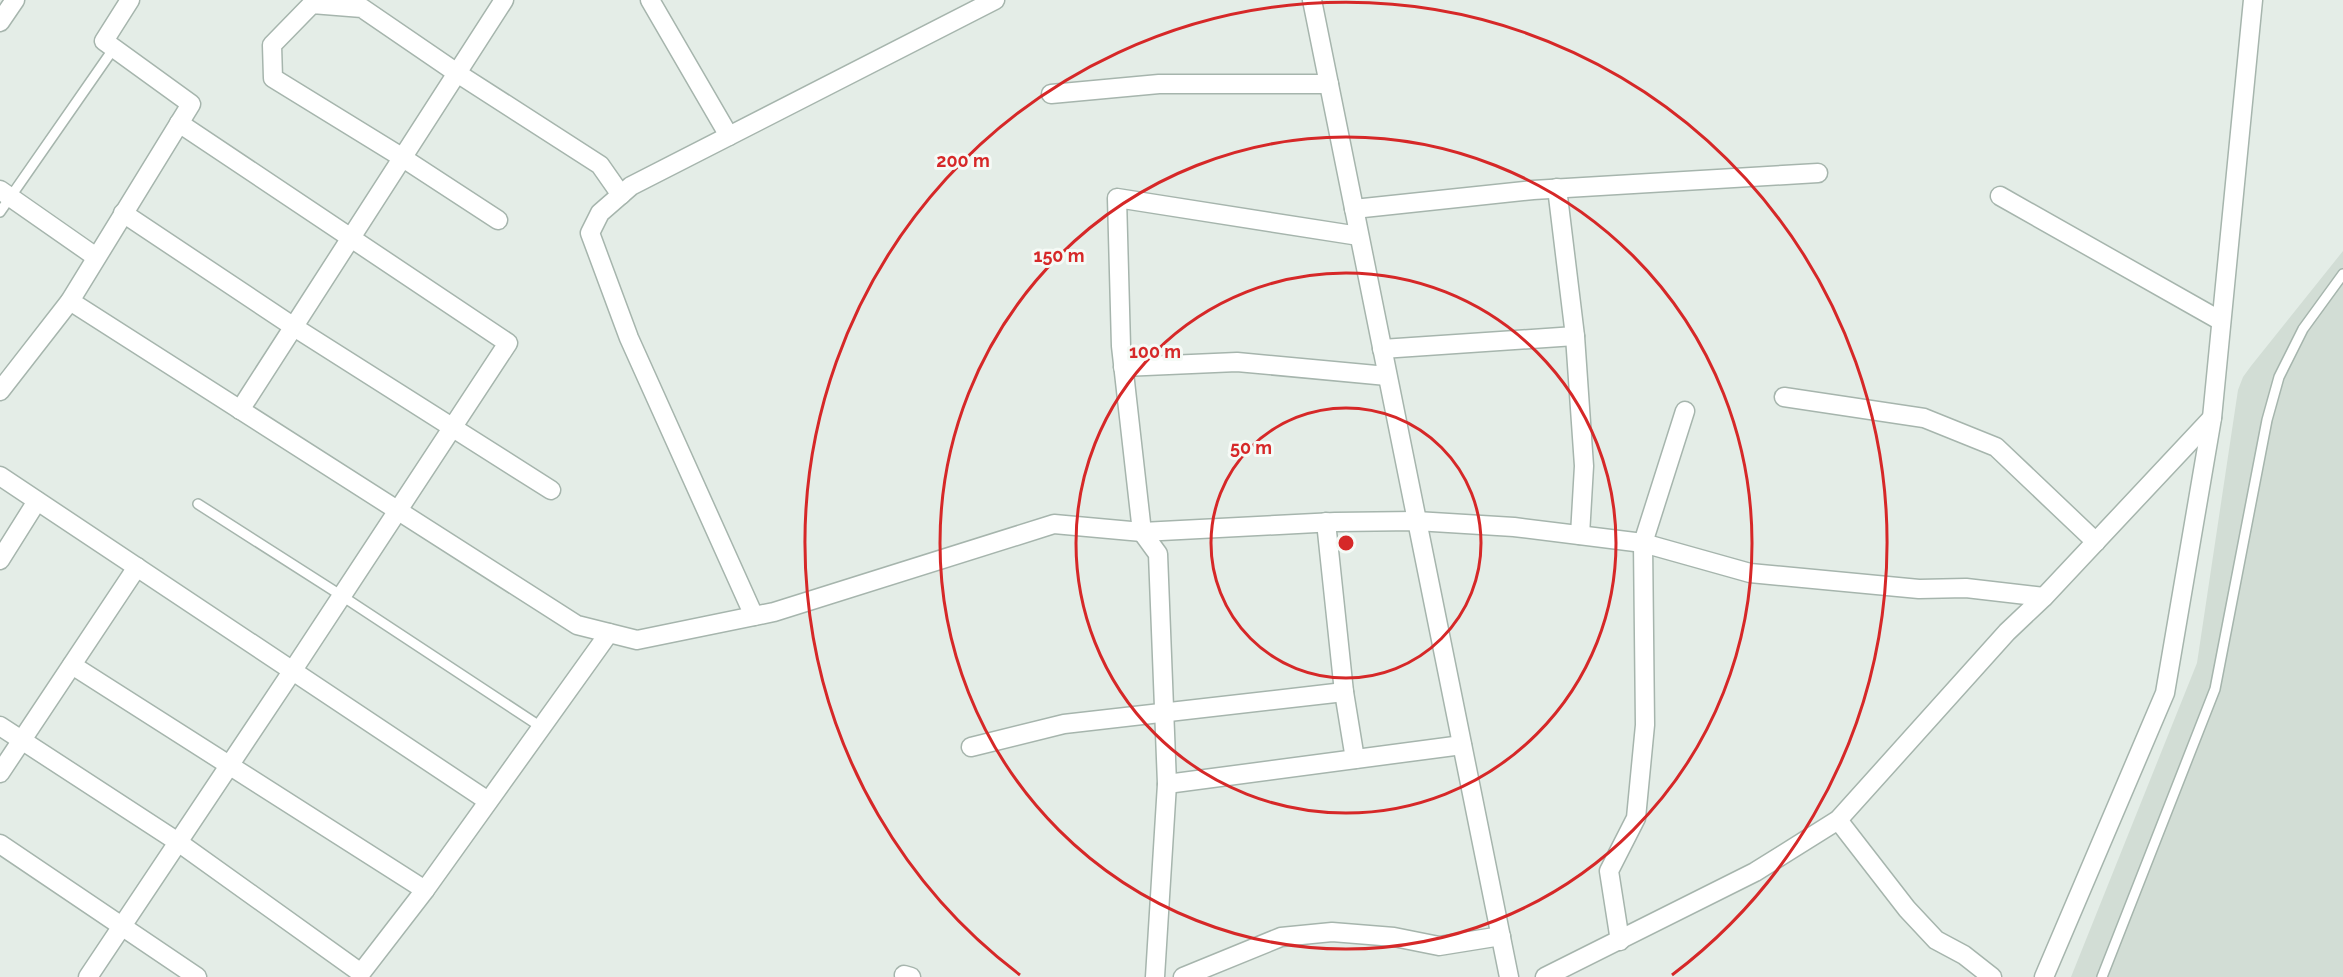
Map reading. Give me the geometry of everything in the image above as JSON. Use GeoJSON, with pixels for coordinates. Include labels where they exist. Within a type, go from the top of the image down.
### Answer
{"type":"FeatureCollection","features":[{"type":"Feature","properties":{"kind":"street"},"geometry":{"type":"LineString","coordinates":[[0,22],[15,0]]}},
{"type":"Feature","properties":{"kind":"street"},"geometry":{"type":"LineString","coordinates":[[0,391],[69,301],[191,104],[104,41],[130,0]]}},
{"type":"Feature","properties":{"kind":"street"},"geometry":{"type":"LineString","coordinates":[[240,410],[504,0]]}},
{"type":"Feature","properties":{"kind":"street"},"geometry":{"type":"LineString","coordinates":[[650,0],[729,136]]}},
{"type":"Feature","properties":{"kind":"street"},"geometry":{"type":"LineString","coordinates":[[754,616],[629,338],[590,233],[600,213],[631,186],[995,0]]}},
{"type":"Feature","properties":{"kind":"street"},"geometry":{"type":"LineString","coordinates":[[1312,0],[1509,977]]}},
{"type":"Feature","properties":{"kind":"street"},"geometry":{"type":"LineString","coordinates":[[2044,977],[2165,693],[2212,418],[2253,0]]}},
{"type":"Feature","properties":{"kind":"street"},"geometry":{"type":"LineString","coordinates":[[498,220],[273,78],[272,45],[312,4],[362,8],[457,73],[600,165],[621,195]]}},
{"type":"Feature","properties":{"kind":"street"},"geometry":{"type":"LineString","coordinates":[[1051,94],[1159,84],[1329,84]]}},
{"type":"Feature","properties":{"kind":"street"},"geometry":{"type":"LineString","coordinates":[[88,977],[508,343],[179,123]]}},
{"type":"Feature","properties":{"kind":"street"},"geometry":{"type":"LineString","coordinates":[[1354,208],[1557,188],[1818,173]]}},
{"type":"Feature","properties":{"kind":"street"},"geometry":{"type":"LineString","coordinates":[[1557,188],[1575,336],[1584,466],[1580,535]]}},
{"type":"Feature","properties":{"kind":"street"},"geometry":{"type":"LineString","coordinates":[[5,193],[96,257]]}},
{"type":"Feature","properties":{"kind":"street"},"geometry":{"type":"LineString","coordinates":[[2000,196],[2221,321]]}},
{"type":"Feature","properties":{"kind":"street"},"geometry":{"type":"LineString","coordinates":[[1155,977],[1167,784],[1158,555],[1143,532],[1121,346],[1117,198],[1359,236]]}},
{"type":"Feature","properties":{"kind":"street"},"geometry":{"type":"LineString","coordinates":[[123,213],[294,327],[551,490]]}},
{"type":"Feature","properties":{"kind":"street"},"geometry":{"type":"LineString","coordinates":[[69,301],[577,626],[636,640],[774,612],[1054,524],[1143,532],[1326,522],[1416,521],[1514,527],[1643,543],[1750,573],[1919,589],[1966,588],[2044,597]]}},
{"type":"Feature","properties":{"kind":"street"},"geometry":{"type":"LineString","coordinates":[[1382,349],[1575,336]]}},
{"type":"Feature","properties":{"kind":"street"},"geometry":{"type":"LineString","coordinates":[[1124,367],[1237,362],[1387,376]]}},
{"type":"Feature","properties":{"kind":"street"},"geometry":{"type":"LineString","coordinates":[[1784,397],[1924,418],[1996,447],[2096,542]]}},
{"type":"Feature","properties":{"kind":"street"},"geometry":{"type":"LineString","coordinates":[[1620,941],[1609,871],[1636,818],[1645,725],[1643,543],[1685,411]]}},
{"type":"Feature","properties":{"kind":"street"},"geometry":{"type":"LineString","coordinates":[[1545,977],[1755,872],[1838,819],[2007,632],[2044,597],[2212,418]]}},
{"type":"Feature","properties":{"kind":"street"},"geometry":{"type":"LineString","coordinates":[[0,476],[488,801]]}},
{"type":"Feature","properties":{"kind":"street"},"geometry":{"type":"LineString","coordinates":[[0,560],[37,501]]}},
{"type":"Feature","properties":{"kind":"street"},"geometry":{"type":"LineString","coordinates":[[1326,522],[1344,692],[1355,759]]}},
{"type":"Feature","properties":{"kind":"street"},"geometry":{"type":"LineString","coordinates":[[1158,555],[1189,530]]}},
{"type":"Feature","properties":{"kind":"street"},"geometry":{"type":"LineString","coordinates":[[0,773],[137,567]]}},
{"type":"Feature","properties":{"kind":"street"},"geometry":{"type":"LineString","coordinates":[[0,726],[178,842],[362,975],[609,633]]}},
{"type":"Feature","properties":{"kind":"street"},"geometry":{"type":"LineString","coordinates":[[72,665],[425,890]]}},
{"type":"Feature","properties":{"kind":"street"},"geometry":{"type":"LineString","coordinates":[[970,747],[1064,724],[1344,692]]}},
{"type":"Feature","properties":{"kind":"street"},"geometry":{"type":"LineString","coordinates":[[1167,784],[1462,745]]}},
{"type":"Feature","properties":{"kind":"street"},"geometry":{"type":"LineString","coordinates":[[1838,819],[1907,909],[1936,940],[1964,955],[1992,977]]}},
{"type":"Feature","properties":{"kind":"street"},"geometry":{"type":"LineString","coordinates":[[0,843],[197,977]]}},
{"type":"Feature","properties":{"kind":"street"},"geometry":{"type":"LineString","coordinates":[[1183,977],[1281,937],[1332,932],[1394,937],[1439,946],[1501,936]]}},
{"type":"Feature","properties":{"kind":"lane"},"geometry":{"type":"LineString","coordinates":[[0,212],[5,193],[114,48]]}},
{"type":"Feature","properties":{"kind":"lane"},"geometry":{"type":"LineString","coordinates":[[2102,977],[2215,689],[2267,420],[2278,377],[2303,329],[2343,274]]}},
{"type":"Feature","properties":{"kind":"lane"},"geometry":{"type":"LineString","coordinates":[[198,504],[541,728]]}},
{"type":"Feature","properties":{"kind":"shaded area"},"geometry":{"type":"Polygon","coordinates":[[[2343,251],[2343,977],[2071,977],[2197,663],[2238,390],[2251,366],[2343,251]]]}}]}
